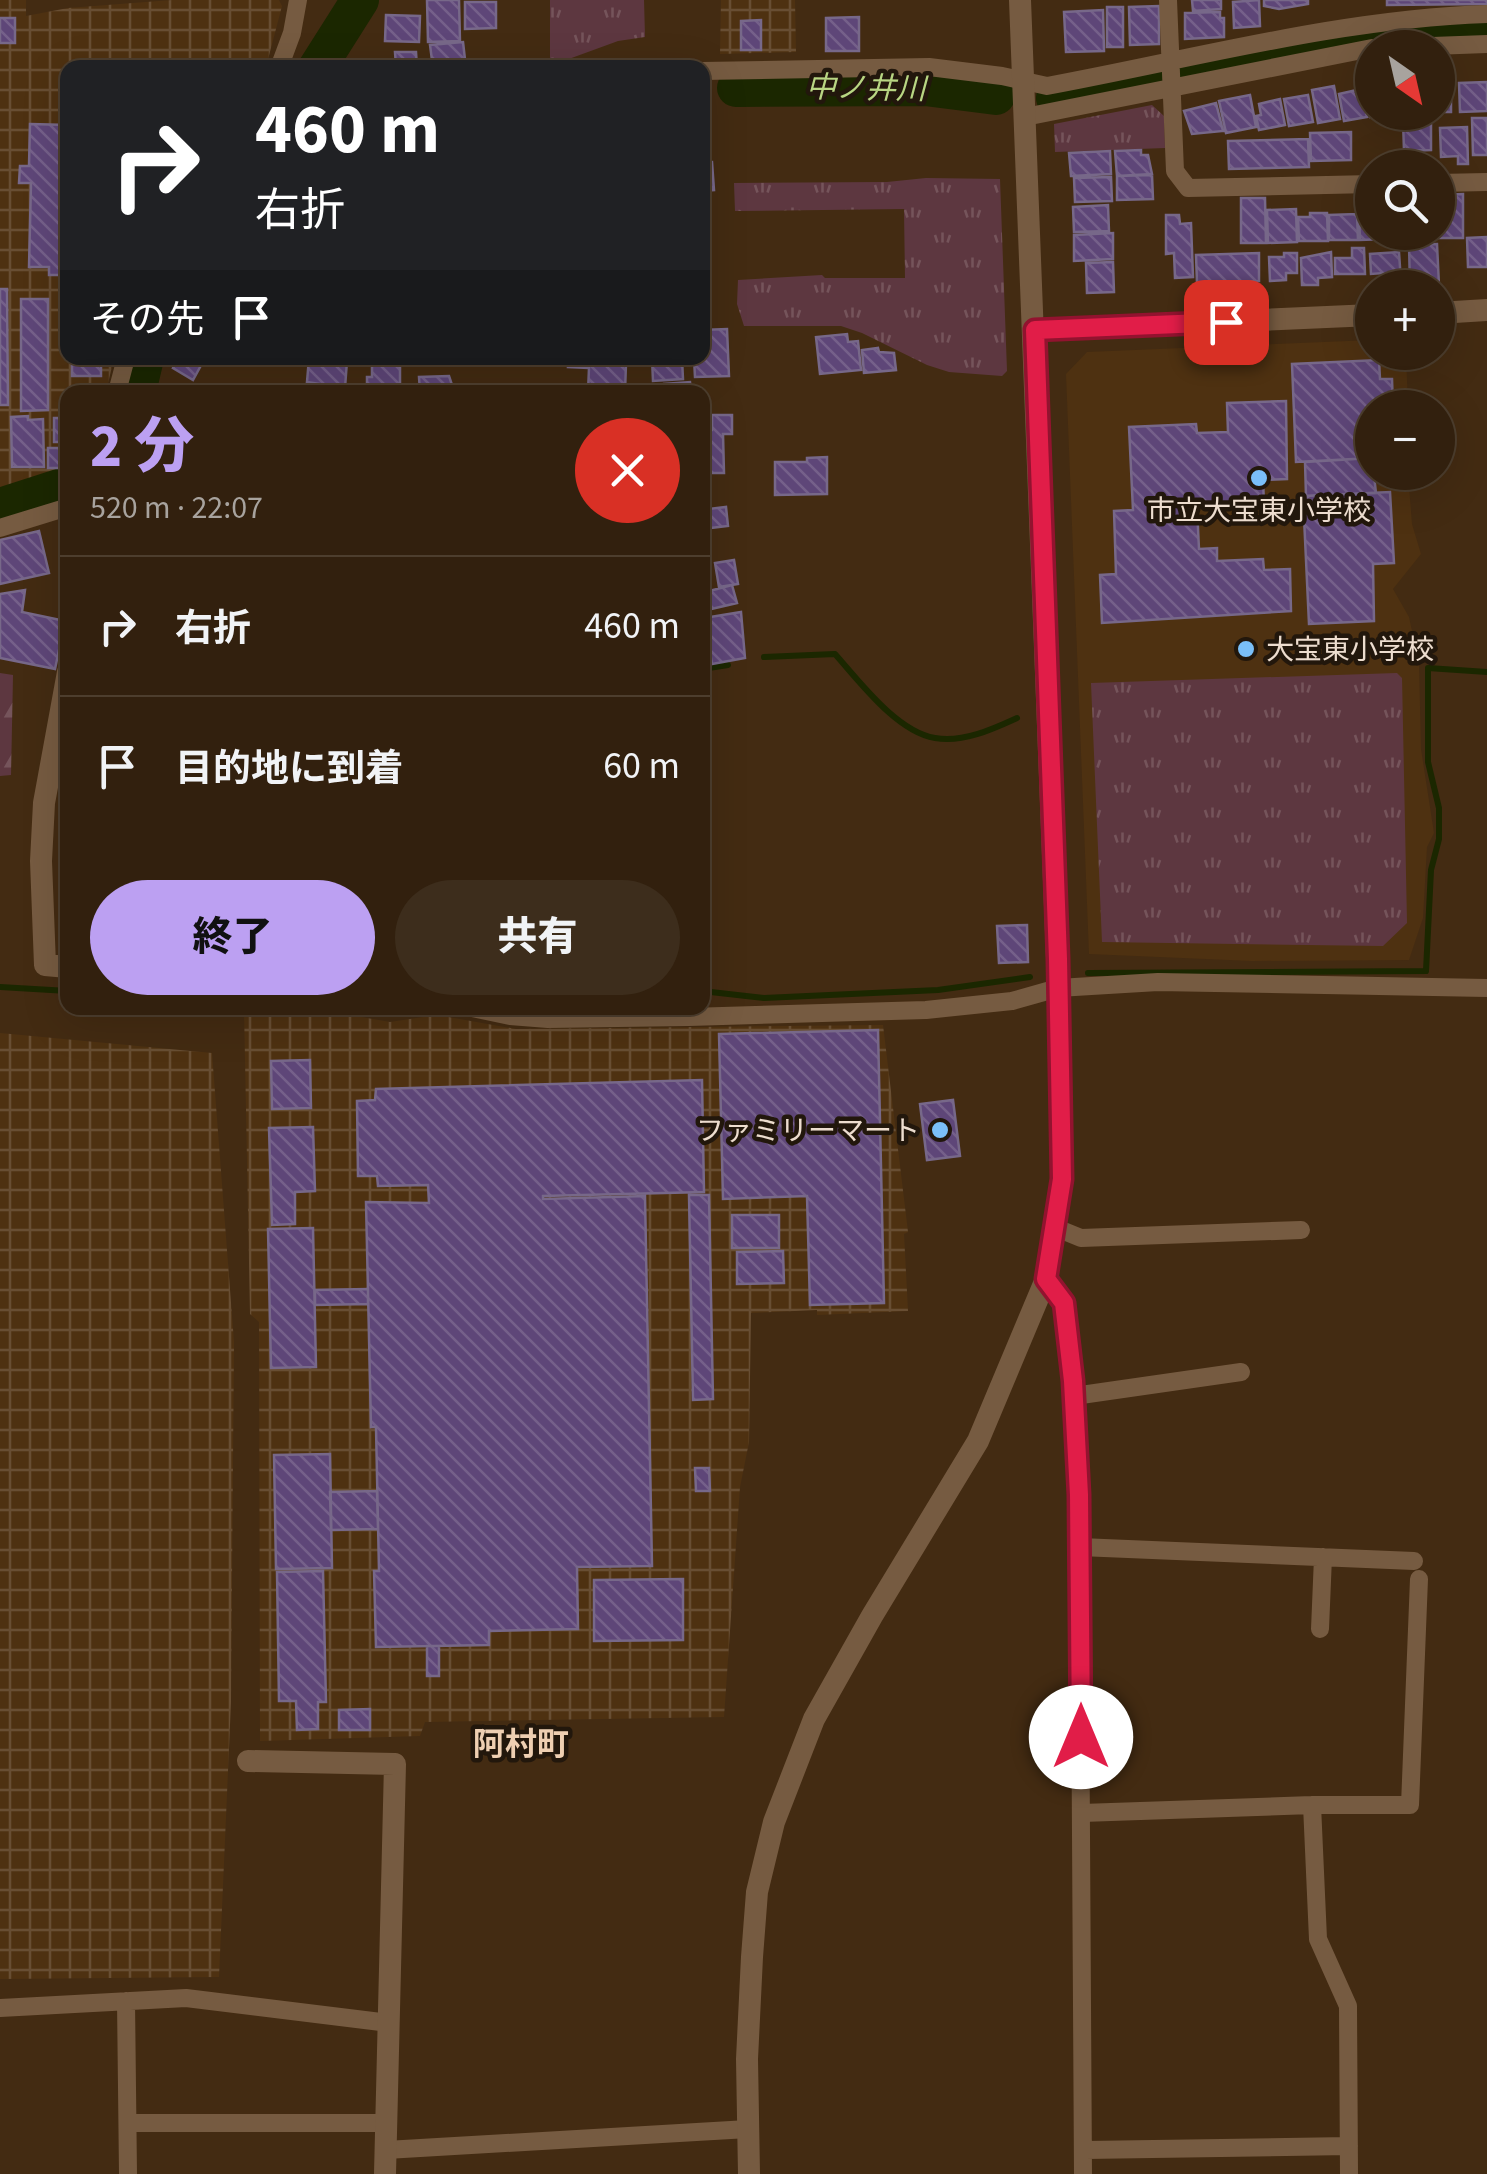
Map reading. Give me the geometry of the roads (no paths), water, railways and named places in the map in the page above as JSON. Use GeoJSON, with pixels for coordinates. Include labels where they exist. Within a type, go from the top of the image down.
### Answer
{"type":"FeatureCollection","features":[{"type":"Feature","properties":{"kind":"street"},"geometry":{"type":"LineString","coordinates":[[281,60],[292,33],[298,0]]}},
{"type":"Feature","properties":{"kind":"street"},"geometry":{"type":"LineString","coordinates":[[749,2174],[747,2059],[756,1892],[774,1822],[814,1720],[978,1441],[1046,1279],[1062,1179],[1035,330],[1020,0]]}},
{"type":"Feature","properties":{"kind":"street"},"geometry":{"type":"LineString","coordinates":[[1168,0],[1175,170],[1188,188],[1355,184]]}},
{"type":"Feature","properties":{"kind":"street"},"geometry":{"type":"LineString","coordinates":[[710,71],[929,67],[1047,86],[1341,27],[1414,17],[1487,14]]}},
{"type":"Feature","properties":{"kind":"street"},"geometry":{"type":"LineString","coordinates":[[1455,45],[1487,44]]}},
{"type":"Feature","properties":{"kind":"street"},"geometry":{"type":"LineString","coordinates":[[1026,116],[1355,52]]}},
{"type":"Feature","properties":{"kind":"street"},"geometry":{"type":"LineString","coordinates":[[1455,183],[1487,182]]}},
{"type":"Feature","properties":{"kind":"street"},"geometry":{"type":"LineString","coordinates":[[1455,311],[1487,310]]}},
{"type":"Feature","properties":{"kind":"street"},"geometry":{"type":"LineString","coordinates":[[1035,330],[1355,316]]}},
{"type":"Feature","properties":{"kind":"street"},"geometry":{"type":"LineString","coordinates":[[0,528],[60,509]]}},
{"type":"Feature","properties":{"kind":"street"},"geometry":{"type":"LineString","coordinates":[[60,716],[44,804],[41,862],[45,965],[60,966]]}},
{"type":"Feature","properties":{"kind":"street"},"geometry":{"type":"LineString","coordinates":[[710,1015],[926,1010],[1012,1002],[1058,988],[1158,982],[1487,988]]}},
{"type":"Feature","properties":{"kind":"street"},"geometry":{"type":"LineString","coordinates":[[505,1015],[548,1018],[690,1015]]}},
{"type":"Feature","properties":{"kind":"street"},"geometry":{"type":"LineString","coordinates":[[1054,1227],[1082,1238],[1301,1230]]}},
{"type":"Feature","properties":{"kind":"street"},"geometry":{"type":"LineString","coordinates":[[1046,1279],[1064,1303],[1074,1396],[1080,1547],[1084,2174]]}},
{"type":"Feature","properties":{"kind":"street"},"geometry":{"type":"LineString","coordinates":[[1074,1396],[1242,1372]]}},
{"type":"Feature","properties":{"kind":"street"},"geometry":{"type":"LineString","coordinates":[[1080,1547],[1323,1557],[1416,1570],[1410,1805],[1082,1813]]}},
{"type":"Feature","properties":{"kind":"street"},"geometry":{"type":"LineString","coordinates":[[1320,1629],[1323,1557]]}},
{"type":"Feature","properties":{"kind":"street"},"geometry":{"type":"LineString","coordinates":[[248,1761],[395,1764],[385,2174]]}},
{"type":"Feature","properties":{"kind":"street"},"geometry":{"type":"LineString","coordinates":[[1312,1805],[1318,1939],[1348,2006],[1349,2174]]}},
{"type":"Feature","properties":{"kind":"street"},"geometry":{"type":"LineString","coordinates":[[0,2008],[186,1998],[389,2023]]}},
{"type":"Feature","properties":{"kind":"street"},"geometry":{"type":"LineString","coordinates":[[126,2001],[128,2174]]}},
{"type":"Feature","properties":{"kind":"street"},"geometry":{"type":"LineString","coordinates":[[128,2123],[386,2123]]}},
{"type":"Feature","properties":{"kind":"street"},"geometry":{"type":"LineString","coordinates":[[386,2150],[748,2129]]}},
{"type":"Feature","properties":{"kind":"street"},"geometry":{"type":"LineString","coordinates":[[1085,2150],[1349,2146]]}},
{"type":"Feature","properties":{"kind":"waterway"},"geometry":{"type":"LineString","coordinates":[[322,60],[360,0]]}},
{"type":"Feature","properties":{"kind":"waterway","name":"中ノ井川"},"geometry":{"type":"LineString","coordinates":[[1195,71],[1385,33],[1487,30]]}},
{"type":"Feature","properties":{"kind":"waterway","name":"中ノ井川"},"geometry":{"type":"LineString","coordinates":[[1055,98],[1149,80]]}},
{"type":"Feature","properties":{"kind":"waterway","name":"中ノ井川"},"geometry":{"type":"LineString","coordinates":[[736,88],[925,87],[996,96]]}},
{"type":"Feature","properties":{"kind":"waterway","name":"中ノ井川"},"geometry":{"type":"LineString","coordinates":[[139,385],[143,365]]}},
{"type":"Feature","properties":{"kind":"waterway","name":"中ノ井川"},"geometry":{"type":"LineString","coordinates":[[0,507],[60,488]]}},
{"type":"Feature","properties":{"kind":"waterway"},"geometry":{"type":"LineString","coordinates":[[764,657],[835,654],[893,716],[935,738],[967,737],[1017,718]]}},
{"type":"Feature","properties":{"kind":"waterway"},"geometry":{"type":"LineString","coordinates":[[710,668],[728,665]]}},
{"type":"Feature","properties":{"kind":"waterway"},"geometry":{"type":"LineString","coordinates":[[1088,973],[1426,971],[1431,870],[1439,839],[1439,808],[1428,762],[1428,668],[1487,672]]}},
{"type":"Feature","properties":{"kind":"waterway"},"geometry":{"type":"LineString","coordinates":[[710,992],[764,998],[938,990],[1030,977]]}},
{"type":"Feature","properties":{"kind":"waterway"},"geometry":{"type":"LineString","coordinates":[[0,987],[60,991]]}},
{"type":"Feature","properties":{"kind":"place","name":"市立大宝東小学校"},"geometry":{"type":"Point","coordinates":[1259,478]}},
{"type":"Feature","properties":{"kind":"place","name":"大宝東小学校"},"geometry":{"type":"Point","coordinates":[1246,649]}},
{"type":"Feature","properties":{"kind":"place","name":"ファミリーマート"},"geometry":{"type":"Point","coordinates":[940,1130]}},
{"type":"Feature","properties":{"kind":"district","name":"阿村町"},"geometry":{"type":"Point","coordinates":[521,1744]}}]}
